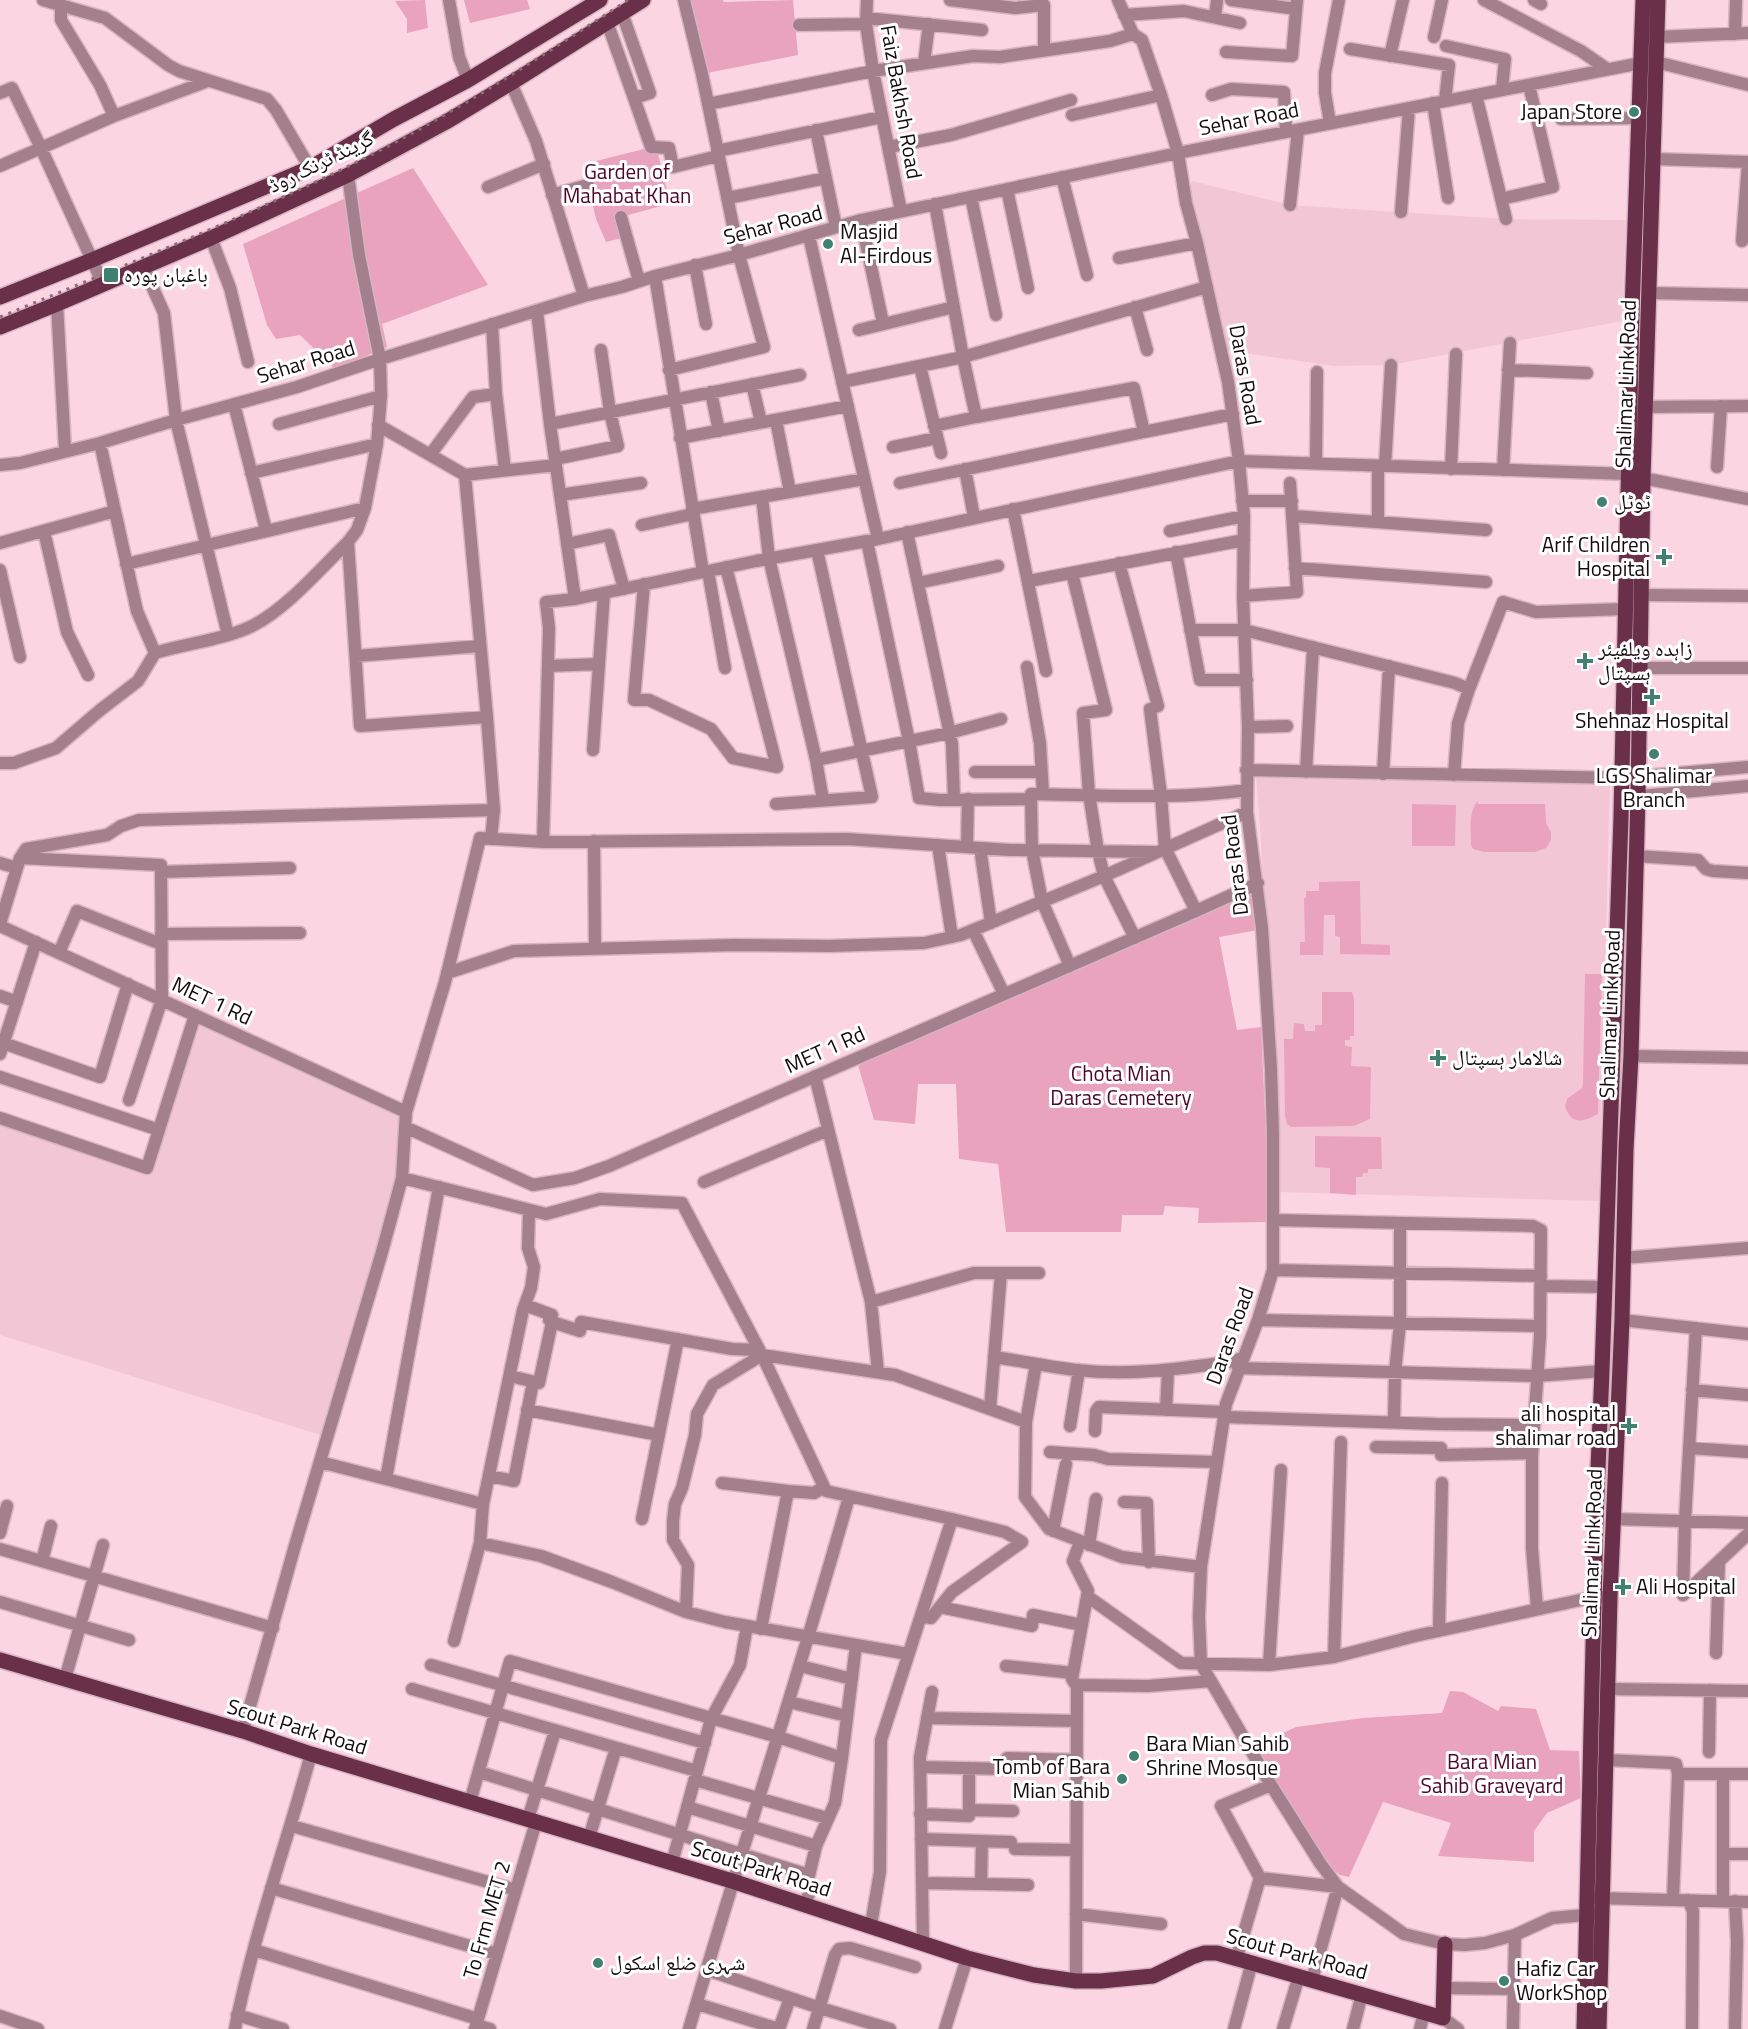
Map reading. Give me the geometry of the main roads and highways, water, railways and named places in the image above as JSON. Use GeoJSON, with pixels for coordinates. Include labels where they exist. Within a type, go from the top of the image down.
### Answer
{"type":"FeatureCollection","features":[{"type":"Feature","properties":{"kind":"main road","name":"گرینڈ ٹرنک روڈ"},"geometry":{"type":"LineString","coordinates":[[0,297],[310,168],[468,80],[600,0]]}},
{"type":"Feature","properties":{"kind":"main road","name":"گرینڈ ٹرنک روڈ"},"geometry":{"type":"LineString","coordinates":[[0,327],[211,238],[348,175],[446,122],[643,0]]}},
{"type":"Feature","properties":{"kind":"main road","name":"Shalimar Link Road"},"geometry":{"type":"LineString","coordinates":[[1584,2029],[1606,1760],[1631,1056],[1642,595],[1636,476],[1634,243],[1643,0]]}},
{"type":"Feature","properties":{"kind":"main road","name":"Shalimar Link Road"},"geometry":{"type":"LineString","coordinates":[[1599,2029],[1595,1906],[1594,1597],[1622,797],[1625,609],[1636,476],[1646,407],[1658,0]]}},
{"type":"Feature","properties":{"kind":"main road"},"geometry":{"type":"LineString","coordinates":[[1634,243],[1652,244]]}},
{"type":"Feature","properties":{"kind":"main road"},"geometry":{"type":"LineString","coordinates":[[1609,1148],[1626,1149]]}},
{"type":"Feature","properties":{"kind":"main road","name":"Scout Park Road"},"geometry":{"type":"LineString","coordinates":[[0,1660],[243,1731],[311,1754],[732,1881],[967,1958],[1034,1975],[1076,1981],[1153,1976],[1204,1953],[1217,1953],[1443,2018],[1444,1944]]}},
{"type":"Feature","properties":{"kind":"railway"},"geometry":{"type":"LineString","coordinates":[[0,317],[228,221],[363,159],[465,103],[628,0]]}},
{"type":"Feature","properties":{"kind":"place","name":"Japan Store"},"geometry":{"type":"Point","coordinates":[1634,112]}},
{"type":"Feature","properties":{"kind":"place","name":"Masjid Al-Firdous"},"geometry":{"type":"Point","coordinates":[828,244]}},
{"type":"Feature","properties":{"kind":"place","name":"باغبان پورہ"},"geometry":{"type":"Point","coordinates":[111,275]}},
{"type":"Feature","properties":{"kind":"place","name":"ٹوٹل"},"geometry":{"type":"Point","coordinates":[1602,502]}},
{"type":"Feature","properties":{"kind":"place","name":"Arif Children Hospital"},"geometry":{"type":"Point","coordinates":[1664,557]}},
{"type":"Feature","properties":{"kind":"place","name":"زاہدہ ویلفیئر ہسپتال"},"geometry":{"type":"Point","coordinates":[1585,661]}},
{"type":"Feature","properties":{"kind":"place","name":"Shehnaz Hospital"},"geometry":{"type":"Point","coordinates":[1652,697]}},
{"type":"Feature","properties":{"kind":"place","name":"LGS Shalimar Branch"},"geometry":{"type":"Point","coordinates":[1654,754]}},
{"type":"Feature","properties":{"kind":"place","name":"شالامار ہسپتال"},"geometry":{"type":"Point","coordinates":[1438,1058]}},
{"type":"Feature","properties":{"kind":"place","name":"ali hospital shalimar road"},"geometry":{"type":"Point","coordinates":[1629,1426]}},
{"type":"Feature","properties":{"kind":"place","name":"Ali Hospital"},"geometry":{"type":"Point","coordinates":[1623,1587]}},
{"type":"Feature","properties":{"kind":"place","name":"Bara Mian Sahib Shrine Mosque"},"geometry":{"type":"Point","coordinates":[1134,1756]}},
{"type":"Feature","properties":{"kind":"place","name":"Tomb of Bara Mian Sahib"},"geometry":{"type":"Point","coordinates":[1122,1779]}},
{"type":"Feature","properties":{"kind":"place","name":"شہری ضلع اسکول"},"geometry":{"type":"Point","coordinates":[598,1963]}},
{"type":"Feature","properties":{"kind":"place","name":"Hafiz Car WorkShop"},"geometry":{"type":"Point","coordinates":[1504,1981]}},
{"type":"Feature","properties":{"kind":"park label","name":"Garden of Mahabat Khan"},"geometry":{"type":"Point","coordinates":[627,184]}},
{"type":"Feature","properties":{"kind":"park label","name":"Chota Mian Daras Cemetery"},"geometry":{"type":"Point","coordinates":[1121,1086]}},
{"type":"Feature","properties":{"kind":"park label","name":"Bara Mian Sahib Graveyard"},"geometry":{"type":"Point","coordinates":[1492,1774]}}]}
